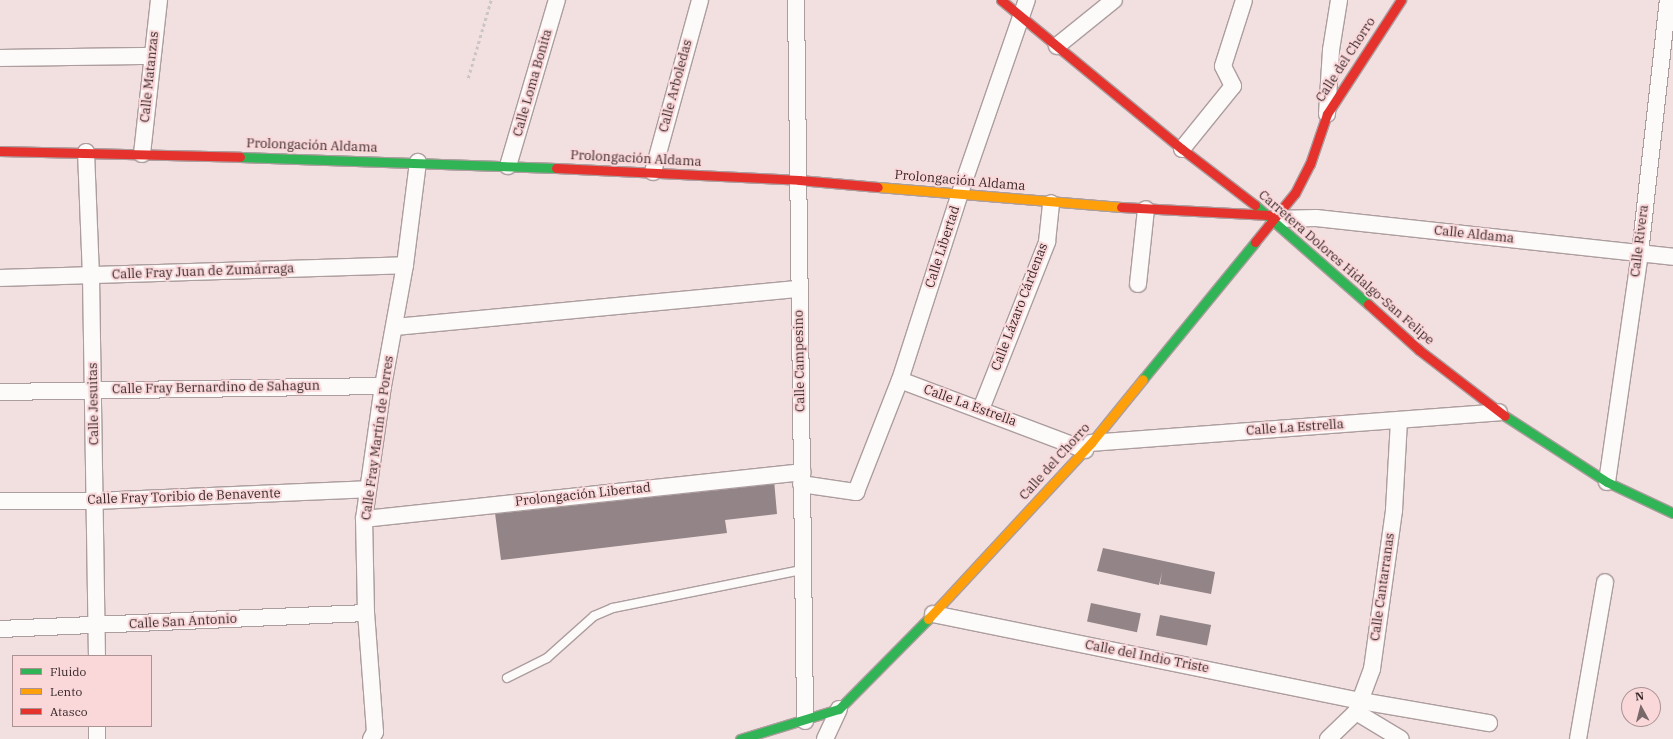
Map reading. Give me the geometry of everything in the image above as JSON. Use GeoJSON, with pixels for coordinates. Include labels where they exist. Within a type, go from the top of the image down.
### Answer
{"type":"FeatureCollection","features":[{"type":"Feature","properties":{"kind":"street","name":"Calle Matanzas"},"geometry":{"type":"LineString","coordinates":[[142,154],[151,56],[159,0]]}},
{"type":"Feature","properties":{"kind":"street","name":"Calle Loma Bonita"},"geometry":{"type":"LineString","coordinates":[[508,166],[557,0]]}},
{"type":"Feature","properties":{"kind":"street","name":"Calle Arboledas"},"geometry":{"type":"LineString","coordinates":[[653,172],[700,0]]}},
{"type":"Feature","properties":{"kind":"street","name":"Calle Campesino"},"geometry":{"type":"LineString","coordinates":[[796,0],[802,478],[801,570],[805,721]]}},
{"type":"Feature","properties":{"kind":"street","name":"Carretera Dolores Hidalgo-San Felipe"},"geometry":{"type":"LineString","coordinates":[[1002,0],[1182,149],[1272,217],[1419,350],[1499,412],[1607,482],[1673,513]]}},
{"type":"Feature","properties":{"kind":"street","name":"Calle Libertad"},"geometry":{"type":"LineString","coordinates":[[856,492],[900,380],[960,193],[1026,0]]}},
{"type":"Feature","properties":{"kind":"street"},"geometry":{"type":"LineString","coordinates":[[1057,46],[1114,0]]}},
{"type":"Feature","properties":{"kind":"street"},"geometry":{"type":"LineString","coordinates":[[1182,149],[1233,86],[1223,66],[1244,0]]}},
{"type":"Feature","properties":{"kind":"street"},"geometry":{"type":"LineString","coordinates":[[1326,114],[1331,50],[1339,0]]}},
{"type":"Feature","properties":{"kind":"street","name":"Calle del Chorro"},"geometry":{"type":"LineString","coordinates":[[839,709],[933,614],[1088,446],[1272,217],[1295,193],[1310,164],[1326,114],[1401,0]]}},
{"type":"Feature","properties":{"kind":"street","name":"Calle Rivera"},"geometry":{"type":"LineString","coordinates":[[1607,482],[1640,253],[1668,0]]}},
{"type":"Feature","properties":{"kind":"street"},"geometry":{"type":"LineString","coordinates":[[0,58],[151,56]]}},
{"type":"Feature","properties":{"kind":"street","name":"Prolongación Aldama"},"geometry":{"type":"LineString","coordinates":[[0,151],[86,152],[418,162],[653,172],[799,180],[960,193],[1051,203],[1272,217]]}},
{"type":"Feature","properties":{"kind":"street","name":"Calle Jesuitas"},"geometry":{"type":"LineString","coordinates":[[86,152],[94,390],[97,655]]}},
{"type":"Feature","properties":{"kind":"street","name":"Calle Fray Martín de Porres"},"geometry":{"type":"LineString","coordinates":[[371,739],[375,732],[366,613],[364,519],[384,386],[405,265],[418,162]]}},
{"type":"Feature","properties":{"kind":"street","name":"Calle Lázaro Cárdenas"},"geometry":{"type":"LineString","coordinates":[[981,409],[1047,242],[1051,203]]}},
{"type":"Feature","properties":{"kind":"street"},"geometry":{"type":"LineString","coordinates":[[1138,284],[1146,209]]}},
{"type":"Feature","properties":{"kind":"street","name":"Calle Aldama"},"geometry":{"type":"LineString","coordinates":[[1272,217],[1316,218],[1673,257]]}},
{"type":"Feature","properties":{"kind":"street","name":"Calle Fray Juan de Zumárraga"},"geometry":{"type":"LineString","coordinates":[[0,278],[405,265]]}},
{"type":"Feature","properties":{"kind":"street"},"geometry":{"type":"LineString","coordinates":[[395,328],[799,288]]}},
{"type":"Feature","properties":{"kind":"street","name":"Calle La Estrella"},"geometry":{"type":"LineString","coordinates":[[900,380],[1088,446],[1499,412]]}},
{"type":"Feature","properties":{"kind":"street","name":"Calle Fray Bernardino de Sahagun"},"geometry":{"type":"LineString","coordinates":[[0,392],[384,386]]}},
{"type":"Feature","properties":{"kind":"street","name":"Calle Cantarranas"},"geometry":{"type":"LineString","coordinates":[[1328,739],[1359,706],[1372,669],[1394,510],[1399,420]]}},
{"type":"Feature","properties":{"kind":"street","name":"Prolongación Libertad"},"geometry":{"type":"LineString","coordinates":[[364,519],[802,478],[856,492]]}},
{"type":"Feature","properties":{"kind":"street","name":"Calle Fray Toribio de Benavente"},"geometry":{"type":"LineString","coordinates":[[0,501],[95,501],[368,489]]}},
{"type":"Feature","properties":{"kind":"street"},"geometry":{"type":"LineString","coordinates":[[1578,739],[1605,582]]}},
{"type":"Feature","properties":{"kind":"street","name":"Calle San Antonio"},"geometry":{"type":"LineString","coordinates":[[0,629],[97,626],[366,613]]}},
{"type":"Feature","properties":{"kind":"street","name":"Calle del Indio Triste"},"geometry":{"type":"LineString","coordinates":[[933,614],[1359,706],[1402,739]]}},
{"type":"Feature","properties":{"kind":"street"},"geometry":{"type":"LineString","coordinates":[[1359,706],[1489,723]]}},
{"type":"Feature","properties":{"kind":"street"},"geometry":{"type":"LineString","coordinates":[[740,739],[805,721],[839,709]]}},
{"type":"Feature","properties":{"kind":"street"},"geometry":{"type":"LineString","coordinates":[[825,739],[839,709]]}},
{"type":"Feature","properties":{"kind":"street"},"geometry":{"type":"LineString","coordinates":[[97,727],[97,739]]}},
{"type":"Feature","properties":{"kind":"lane"},"geometry":{"type":"LineString","coordinates":[[507,678],[547,658],[594,616],[612,608],[801,570]]}},
{"type":"Feature","properties":{"kind":"path"},"geometry":{"type":"LineString","coordinates":[[468,78],[491,0]]}},
{"type":"Feature","properties":{"kind":"building"},"geometry":{"type":"Polygon","coordinates":[[[774,480],[777,514],[725,520],[727,533],[501,560],[495,513],[774,480]]]}},
{"type":"Feature","properties":{"kind":"building"},"geometry":{"type":"Polygon","coordinates":[[[1103,548],[1215,572],[1211,594],[1160,584],[1162,572],[1159,585],[1097,571],[1103,548]]]}},
{"type":"Feature","properties":{"kind":"building"},"geometry":{"type":"Polygon","coordinates":[[[1091,603],[1141,614],[1137,632],[1087,622],[1091,603]]]}},
{"type":"Feature","properties":{"kind":"building"},"geometry":{"type":"Polygon","coordinates":[[[1160,615],[1211,625],[1207,646],[1156,636],[1160,615]]]}},
{"type":"Feature","properties":{"kind":"traffic: fast"},"geometry":{"type":"LineString","coordinates":[[240,157],[556,168]]}},
{"type":"Feature","properties":{"kind":"traffic: fast"},"geometry":{"type":"LineString","coordinates":[[1255,205],[1368,304]]}},
{"type":"Feature","properties":{"kind":"traffic: fast"},"geometry":{"type":"LineString","coordinates":[[1143,379],[1255,242]]}},
{"type":"Feature","properties":{"kind":"traffic: fast"},"geometry":{"type":"LineString","coordinates":[[1505,416],[1607,482],[1673,513]]}},
{"type":"Feature","properties":{"kind":"traffic: fast"},"geometry":{"type":"LineString","coordinates":[[740,739],[839,709],[928,619]]}},
{"type":"Feature","properties":{"kind":"traffic: slow"},"geometry":{"type":"LineString","coordinates":[[878,187],[1121,207]]}},
{"type":"Feature","properties":{"kind":"traffic: slow"},"geometry":{"type":"LineString","coordinates":[[928,619],[1091,443],[1143,379]]}},
{"type":"Feature","properties":{"kind":"traffic: jam"},"geometry":{"type":"LineString","coordinates":[[1001,0],[1182,149],[1255,205]]}},
{"type":"Feature","properties":{"kind":"traffic: jam"},"geometry":{"type":"LineString","coordinates":[[1255,242],[1295,193],[1310,164],[1327,114],[1401,0]]}},
{"type":"Feature","properties":{"kind":"traffic: jam"},"geometry":{"type":"LineString","coordinates":[[0,151],[240,157]]}},
{"type":"Feature","properties":{"kind":"traffic: jam"},"geometry":{"type":"LineString","coordinates":[[556,168],[799,180],[878,187]]}},
{"type":"Feature","properties":{"kind":"traffic: jam"},"geometry":{"type":"LineString","coordinates":[[1121,207],[1269,215]]}},
{"type":"Feature","properties":{"kind":"traffic: jam"},"geometry":{"type":"LineString","coordinates":[[1368,304],[1419,350],[1505,416]]}}]}
